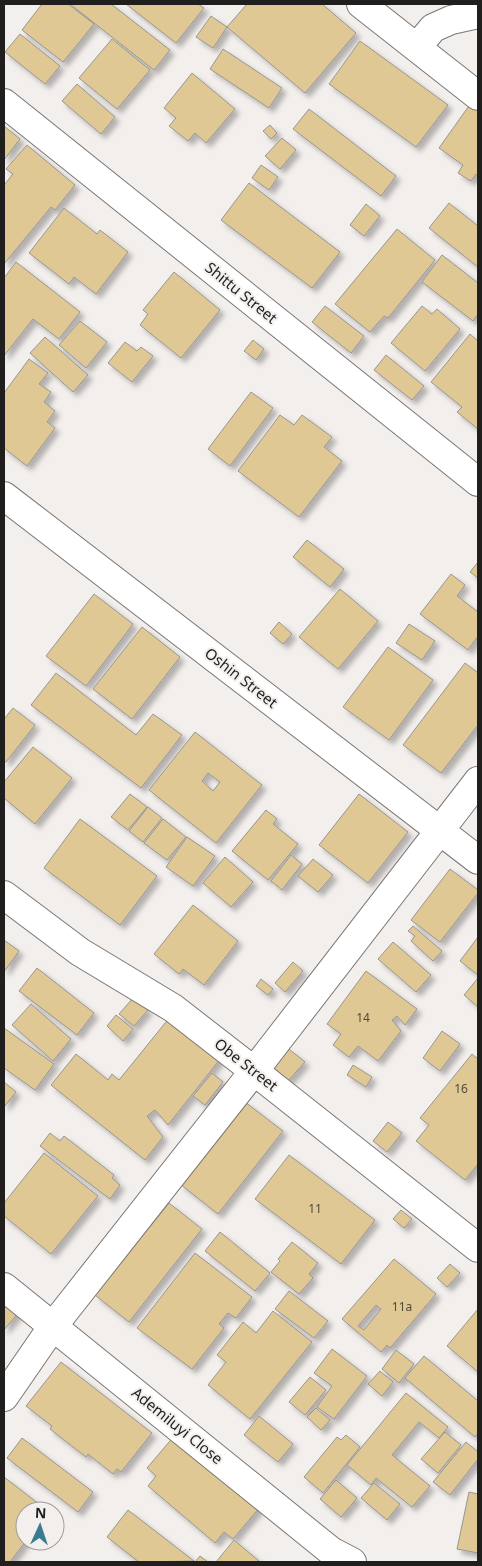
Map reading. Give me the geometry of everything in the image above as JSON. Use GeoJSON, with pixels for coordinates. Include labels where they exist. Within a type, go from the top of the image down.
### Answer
{"type":"FeatureCollection","features":[{"type":"Feature","properties":{"kind":"street"},"geometry":{"type":"LineString","coordinates":[[361,4],[478,96]]}},
{"type":"Feature","properties":{"kind":"street"},"geometry":{"type":"LineString","coordinates":[[417,47],[433,28],[451,20],[478,14]]}},
{"type":"Feature","properties":{"kind":"street","name":"Shittu Street"},"geometry":{"type":"LineString","coordinates":[[4,103],[478,482]]}},
{"type":"Feature","properties":{"kind":"street","name":"Oshin Street"},"geometry":{"type":"LineString","coordinates":[[4,496],[478,860]]}},
{"type":"Feature","properties":{"kind":"street"},"geometry":{"type":"LineString","coordinates":[[4,1397],[53,1326],[478,781]]}},
{"type":"Feature","properties":{"kind":"street","name":"Obe Street"},"geometry":{"type":"LineString","coordinates":[[4,895],[80,952],[173,1008],[478,1248]]}},
{"type":"Feature","properties":{"kind":"street","name":"Ademiluyi Close"},"geometry":{"type":"LineString","coordinates":[[4,1287],[331,1551],[352,1562]]}},
{"type":"Feature","properties":{"kind":"building"},"geometry":{"type":"Polygon","coordinates":[[[42,4],[68,4],[94,24],[63,62],[22,30],[42,4]]]}},
{"type":"Feature","properties":{"kind":"building"},"geometry":{"type":"Polygon","coordinates":[[[70,4],[111,4],[170,50],[154,70],[70,4]]]}},
{"type":"Feature","properties":{"kind":"building"},"geometry":{"type":"Polygon","coordinates":[[[126,4],[198,4],[204,8],[176,43],[126,4]]]}},
{"type":"Feature","properties":{"kind":"building"},"geometry":{"type":"Polygon","coordinates":[[[247,4],[322,4],[356,33],[305,93],[227,27],[247,4]]]}},
{"type":"Feature","properties":{"kind":"building"},"geometry":{"type":"Polygon","coordinates":[[[211,16],[227,27],[213,48],[196,37],[211,16]]]}},
{"type":"Feature","properties":{"kind":"building"},"geometry":{"type":"Polygon","coordinates":[[[20,34],[60,66],[45,84],[5,52],[20,34]]]}},
{"type":"Feature","properties":{"kind":"building"},"geometry":{"type":"Polygon","coordinates":[[[112,39],[150,70],[117,109],[79,78],[112,39]]]}},
{"type":"Feature","properties":{"kind":"building"},"geometry":{"type":"Polygon","coordinates":[[[360,41],[448,105],[416,147],[329,84],[360,41]]]}},
{"type":"Feature","properties":{"kind":"building"},"geometry":{"type":"Polygon","coordinates":[[[223,49],[282,88],[269,108],[210,69],[223,49]]]}},
{"type":"Feature","properties":{"kind":"building"},"geometry":{"type":"Polygon","coordinates":[[[192,73],[235,109],[206,143],[195,133],[188,141],[169,126],[176,118],[164,108],[192,73]]]}},
{"type":"Feature","properties":{"kind":"building"},"geometry":{"type":"Polygon","coordinates":[[[77,84],[115,117],[101,134],[62,101],[77,84]]]}},
{"type":"Feature","properties":{"kind":"building"},"geometry":{"type":"Polygon","coordinates":[[[471,103],[478,108],[478,176],[476,174],[471,181],[458,173],[463,165],[439,148],[471,103]]]}},
{"type":"Feature","properties":{"kind":"building"},"geometry":{"type":"Polygon","coordinates":[[[309,109],[396,176],[381,196],[293,129],[309,109]]]}},
{"type":"Feature","properties":{"kind":"building"},"geometry":{"type":"Polygon","coordinates":[[[270,125],[277,133],[271,139],[263,131],[270,125]]]}},
{"type":"Feature","properties":{"kind":"building"},"geometry":{"type":"Polygon","coordinates":[[[4,126],[20,139],[4,160],[4,126]]]}},
{"type":"Feature","properties":{"kind":"building"},"geometry":{"type":"Polygon","coordinates":[[[282,138],[296,150],[280,169],[265,156],[282,138]]]}},
{"type":"Feature","properties":{"kind":"building"},"geometry":{"type":"Polygon","coordinates":[[[27,145],[75,185],[55,210],[51,207],[4,264],[4,185],[13,174],[6,169],[27,145]]]}},
{"type":"Feature","properties":{"kind":"building"},"geometry":{"type":"Polygon","coordinates":[[[261,165],[278,177],[269,190],[252,178],[261,165]]]}},
{"type":"Feature","properties":{"kind":"building"},"geometry":{"type":"Polygon","coordinates":[[[249,183],[340,252],[312,288],[221,220],[249,183]]]}},
{"type":"Feature","properties":{"kind":"building"},"geometry":{"type":"Polygon","coordinates":[[[449,203],[478,226],[478,267],[429,228],[449,203]]]}},
{"type":"Feature","properties":{"kind":"building"},"geometry":{"type":"Polygon","coordinates":[[[366,204],[380,216],[364,236],[350,225],[366,204]]]}},
{"type":"Feature","properties":{"kind":"building"},"geometry":{"type":"Polygon","coordinates":[[[64,208],[97,234],[100,230],[128,252],[96,294],[74,277],[69,284],[29,253],[64,208]]]}},
{"type":"Feature","properties":{"kind":"building"},"geometry":{"type":"Polygon","coordinates":[[[397,229],[435,260],[388,318],[384,316],[370,332],[335,304],[397,229]]]}},
{"type":"Feature","properties":{"kind":"building"},"geometry":{"type":"Polygon","coordinates":[[[442,255],[478,283],[478,314],[473,321],[422,282],[442,255]]]}},
{"type":"Feature","properties":{"kind":"building"},"geometry":{"type":"Polygon","coordinates":[[[16,262],[80,312],[59,339],[33,319],[4,356],[4,278],[16,262]]]}},
{"type":"Feature","properties":{"kind":"building"},"geometry":{"type":"Polygon","coordinates":[[[174,272],[220,310],[181,358],[140,325],[148,314],[143,310],[174,272]]]}},
{"type":"Feature","properties":{"kind":"building"},"geometry":{"type":"Polygon","coordinates":[[[325,306],[364,336],[351,353],[312,322],[325,306]]]}},
{"type":"Feature","properties":{"kind":"building"},"geometry":{"type":"Polygon","coordinates":[[[422,306],[432,314],[437,309],[460,329],[425,371],[391,343],[422,306]]]}},
{"type":"Feature","properties":{"kind":"building"},"geometry":{"type":"Polygon","coordinates":[[[80,321],[107,342],[86,368],[59,345],[80,321]]]}},
{"type":"Feature","properties":{"kind":"building"},"geometry":{"type":"Polygon","coordinates":[[[470,334],[478,341],[478,429],[457,412],[462,407],[431,382],[470,334]]]}},
{"type":"Feature","properties":{"kind":"building"},"geometry":{"type":"Polygon","coordinates":[[[45,337],[88,375],[73,392],[30,353],[45,337]]]}},
{"type":"Feature","properties":{"kind":"building"},"geometry":{"type":"Polygon","coordinates":[[[253,340],[264,349],[256,360],[244,351],[253,340]]]}},
{"type":"Feature","properties":{"kind":"building"},"geometry":{"type":"Polygon","coordinates":[[[125,342],[137,351],[141,347],[153,356],[132,382],[108,363],[125,342]]]}},
{"type":"Feature","properties":{"kind":"building"},"geometry":{"type":"Polygon","coordinates":[[[386,355],[424,386],[412,400],[374,370],[386,355]]]}},
{"type":"Feature","properties":{"kind":"building"},"geometry":{"type":"Polygon","coordinates":[[[29,359],[48,373],[39,384],[51,392],[44,402],[55,411],[47,422],[55,428],[27,466],[4,448],[4,393],[29,359]]]}},
{"type":"Feature","properties":{"kind":"building"},"geometry":{"type":"Polygon","coordinates":[[[251,392],[273,408],[230,466],[208,449],[251,392]]]}},
{"type":"Feature","properties":{"kind":"building"},"geometry":{"type":"Polygon","coordinates":[[[280,415],[294,425],[302,415],[332,437],[324,447],[342,461],[299,517],[238,471],[280,415]]]}},
{"type":"Feature","properties":{"kind":"building"},"geometry":{"type":"Polygon","coordinates":[[[307,540],[344,569],[330,587],[293,557],[307,540]]]}},
{"type":"Feature","properties":{"kind":"building"},"geometry":{"type":"Polygon","coordinates":[[[478,562],[478,578],[470,572],[478,562]]]}},
{"type":"Feature","properties":{"kind":"building"},"geometry":{"type":"Polygon","coordinates":[[[451,574],[465,585],[457,596],[478,612],[478,636],[468,650],[420,614],[451,574]]]}},
{"type":"Feature","properties":{"kind":"building"},"geometry":{"type":"Polygon","coordinates":[[[340,589],[378,621],[338,669],[299,637],[340,589]]]}},
{"type":"Feature","properties":{"kind":"building"},"geometry":{"type":"Polygon","coordinates":[[[94,594],[133,624],[86,686],[46,656],[94,594]]]}},
{"type":"Feature","properties":{"kind":"building"},"geometry":{"type":"Polygon","coordinates":[[[279,622],[292,634],[283,644],[270,633],[279,622]]]}},
{"type":"Feature","properties":{"kind":"building"},"geometry":{"type":"Polygon","coordinates":[[[409,624],[435,641],[422,660],[396,643],[409,624]]]}},
{"type":"Feature","properties":{"kind":"building"},"geometry":{"type":"Polygon","coordinates":[[[142,627],[180,657],[132,719],[93,689],[142,627]]]}},
{"type":"Feature","properties":{"kind":"building"},"geometry":{"type":"Polygon","coordinates":[[[388,647],[433,680],[389,740],[343,707],[388,647]]]}},
{"type":"Feature","properties":{"kind":"building"},"geometry":{"type":"Polygon","coordinates":[[[465,663],[478,673],[478,725],[441,773],[403,745],[465,663]]]}},
{"type":"Feature","properties":{"kind":"building"},"geometry":{"type":"Polygon","coordinates":[[[56,673],[136,735],[153,714],[182,735],[141,788],[31,705],[56,673]]]}},
{"type":"Feature","properties":{"kind":"building"},"geometry":{"type":"Polygon","coordinates":[[[13,708],[35,725],[6,762],[4,761],[4,719],[13,708]]]}},
{"type":"Feature","properties":{"kind":"building"},"geometry":{"type":"Polygon","coordinates":[[[195,732],[262,785],[216,843],[149,790],[195,732]],[[208,773],[202,781],[213,791],[220,782],[208,773]]]}},
{"type":"Feature","properties":{"kind":"building"},"geometry":{"type":"Polygon","coordinates":[[[33,747],[72,778],[35,824],[4,798],[4,782],[33,747]]]}},
{"type":"Feature","properties":{"kind":"building"},"geometry":{"type":"Polygon","coordinates":[[[130,794],[147,807],[128,830],[111,817],[130,794]]]}},
{"type":"Feature","properties":{"kind":"building"},"geometry":{"type":"Polygon","coordinates":[[[359,794],[408,832],[368,883],[319,845],[359,794]]]}},
{"type":"Feature","properties":{"kind":"building"},"geometry":{"type":"Polygon","coordinates":[[[148,807],[162,818],[143,842],[129,831],[148,807]]]}},
{"type":"Feature","properties":{"kind":"building"},"geometry":{"type":"Polygon","coordinates":[[[266,810],[277,819],[273,824],[298,844],[268,880],[232,851],[266,810]]]}},
{"type":"Feature","properties":{"kind":"building"},"geometry":{"type":"Polygon","coordinates":[[[80,819],[157,876],[120,925],[44,868],[80,819]]]}},
{"type":"Feature","properties":{"kind":"building"},"geometry":{"type":"Polygon","coordinates":[[[163,819],[186,837],[167,860],[144,843],[163,819]]]}},
{"type":"Feature","properties":{"kind":"building"},"geometry":{"type":"Polygon","coordinates":[[[187,837],[215,856],[193,886],[166,867],[187,837]]]}},
{"type":"Feature","properties":{"kind":"building"},"geometry":{"type":"Polygon","coordinates":[[[291,855],[302,864],[282,890],[271,881],[291,855]]]}},
{"type":"Feature","properties":{"kind":"building"},"geometry":{"type":"Polygon","coordinates":[[[225,857],[253,882],[231,907],[203,883],[225,857]]]}},
{"type":"Feature","properties":{"kind":"building"},"geometry":{"type":"Polygon","coordinates":[[[313,859],[333,875],[318,892],[298,876],[313,859]]]}},
{"type":"Feature","properties":{"kind":"building"},"geometry":{"type":"Polygon","coordinates":[[[450,869],[478,890],[478,893],[440,942],[411,920],[450,869]]]}},
{"type":"Feature","properties":{"kind":"building"},"geometry":{"type":"Polygon","coordinates":[[[193,905],[238,941],[204,985],[183,969],[179,974],[154,954],[193,905]]]}},
{"type":"Feature","properties":{"kind":"building"},"geometry":{"type":"Polygon","coordinates":[[[413,926],[442,951],[433,961],[411,941],[415,936],[408,931],[413,926]]]}},
{"type":"Feature","properties":{"kind":"building"},"geometry":{"type":"Polygon","coordinates":[[[478,937],[478,975],[460,961],[478,937]]]}},
{"type":"Feature","properties":{"kind":"building"},"geometry":{"type":"Polygon","coordinates":[[[4,940],[19,951],[4,972],[4,940]]]}},
{"type":"Feature","properties":{"kind":"building"},"geometry":{"type":"Polygon","coordinates":[[[393,942],[431,975],[416,992],[378,959],[393,942]]]}},
{"type":"Feature","properties":{"kind":"building"},"geometry":{"type":"Polygon","coordinates":[[[293,962],[303,971],[285,992],[275,983],[293,962]]]}},
{"type":"Feature","properties":{"kind":"building"},"geometry":{"type":"Polygon","coordinates":[[[37,968],[94,1013],[77,1035],[19,991],[37,968]]]}},
{"type":"Feature","properties":{"kind":"building"},"geometry":{"type":"Polygon","coordinates":[[[366,971],[417,1009],[405,1025],[397,1016],[392,1020],[401,1031],[378,1061],[358,1046],[349,1057],[333,1045],[341,1034],[327,1024],[366,971]]]}},
{"type":"Feature","properties":{"kind":"building"},"geometry":{"type":"Polygon","coordinates":[[[478,978],[478,1007],[464,995],[478,978]]]}},
{"type":"Feature","properties":{"kind":"building"},"geometry":{"type":"Polygon","coordinates":[[[261,979],[273,989],[268,995],[256,986],[261,979]]]}},
{"type":"Feature","properties":{"kind":"building"},"geometry":{"type":"Polygon","coordinates":[[[133,998],[148,1010],[134,1026],[119,1014],[133,998]]]}},
{"type":"Feature","properties":{"kind":"building"},"geometry":{"type":"Polygon","coordinates":[[[31,1004],[71,1039],[53,1061],[12,1025],[31,1004]]]}},
{"type":"Feature","properties":{"kind":"building"},"geometry":{"type":"Polygon","coordinates":[[[116,1015],[133,1029],[123,1041],[107,1026],[116,1015]]]}},
{"type":"Feature","properties":{"kind":"building"},"geometry":{"type":"Polygon","coordinates":[[[170,1017],[221,1058],[168,1125],[155,1110],[147,1116],[163,1137],[145,1160],[51,1085],[76,1054],[108,1080],[112,1074],[119,1080],[170,1017]]]}},
{"type":"Feature","properties":{"kind":"building"},"geometry":{"type":"Polygon","coordinates":[[[4,1028],[54,1064],[35,1090],[4,1068],[4,1028]]]}},
{"type":"Feature","properties":{"kind":"building"},"geometry":{"type":"Polygon","coordinates":[[[442,1031],[460,1044],[440,1071],[423,1058],[442,1031]]]}},
{"type":"Feature","properties":{"kind":"building"},"geometry":{"type":"Polygon","coordinates":[[[289,1049],[305,1062],[288,1081],[273,1067],[289,1049]]]}},
{"type":"Feature","properties":{"kind":"building"},"geometry":{"type":"Polygon","coordinates":[[[472,1054],[478,1059],[478,1164],[465,1180],[416,1141],[429,1125],[420,1118],[472,1054]]]}},
{"type":"Feature","properties":{"kind":"building"},"geometry":{"type":"Polygon","coordinates":[[[353,1065],[372,1077],[366,1087],[347,1075],[353,1065]]]}},
{"type":"Feature","properties":{"kind":"building"},"geometry":{"type":"Polygon","coordinates":[[[212,1073],[223,1082],[205,1105],[193,1096],[212,1073]]]}},
{"type":"Feature","properties":{"kind":"building"},"geometry":{"type":"Polygon","coordinates":[[[4,1082],[16,1092],[4,1107],[4,1082]]]}},
{"type":"Feature","properties":{"kind":"building"},"geometry":{"type":"Polygon","coordinates":[[[245,1102],[283,1131],[218,1214],[180,1184],[245,1102]]]}},
{"type":"Feature","properties":{"kind":"building"},"geometry":{"type":"Polygon","coordinates":[[[388,1122],[402,1133],[387,1152],[373,1141],[388,1122]]]}},
{"type":"Feature","properties":{"kind":"building"},"geometry":{"type":"Polygon","coordinates":[[[50,1133],[60,1141],[64,1136],[114,1175],[112,1178],[120,1185],[110,1199],[40,1146],[50,1133]]]}},
{"type":"Feature","properties":{"kind":"building"},"geometry":{"type":"Polygon","coordinates":[[[44,1153],[98,1196],[51,1254],[4,1216],[4,1203],[44,1153]]]}},
{"type":"Feature","properties":{"kind":"building"},"geometry":{"type":"Polygon","coordinates":[[[289,1155],[375,1220],[341,1264],[255,1199],[289,1155]]]}},
{"type":"Feature","properties":{"kind":"building"},"geometry":{"type":"Polygon","coordinates":[[[169,1203],[202,1229],[129,1322],[95,1295],[169,1203]]]}},
{"type":"Feature","properties":{"kind":"building"},"geometry":{"type":"Polygon","coordinates":[[[401,1210],[412,1219],[404,1228],[393,1219],[401,1210]]]}},
{"type":"Feature","properties":{"kind":"building"},"geometry":{"type":"Polygon","coordinates":[[[220,1232],[270,1273],[255,1291],[205,1251],[220,1232]]]}},
{"type":"Feature","properties":{"kind":"building"},"geometry":{"type":"Polygon","coordinates":[[[292,1242],[318,1263],[309,1274],[313,1278],[299,1294],[271,1272],[280,1261],[278,1259],[292,1242]]]}},
{"type":"Feature","properties":{"kind":"building"},"geometry":{"type":"Polygon","coordinates":[[[195,1253],[252,1297],[236,1318],[228,1313],[219,1324],[224,1328],[192,1369],[137,1328],[195,1253]]]}},
{"type":"Feature","properties":{"kind":"building"},"geometry":{"type":"Polygon","coordinates":[[[394,1259],[436,1294],[390,1348],[387,1345],[381,1352],[342,1319],[394,1259]],[[376,1305],[358,1326],[364,1330],[381,1309],[376,1305]]]}},
{"type":"Feature","properties":{"kind":"building"},"geometry":{"type":"Polygon","coordinates":[[[450,1264],[460,1273],[447,1287],[437,1278],[450,1264]]]}},
{"type":"Feature","properties":{"kind":"building"},"geometry":{"type":"Polygon","coordinates":[[[289,1291],[328,1321],[314,1338],[275,1309],[289,1291]]]}},
{"type":"Feature","properties":{"kind":"building"},"geometry":{"type":"Polygon","coordinates":[[[4,1300],[19,1312],[4,1330],[4,1300]]]}},
{"type":"Feature","properties":{"kind":"building"},"geometry":{"type":"Polygon","coordinates":[[[478,1309],[478,1372],[447,1346],[478,1309]]]}},
{"type":"Feature","properties":{"kind":"building"},"geometry":{"type":"Polygon","coordinates":[[[273,1311],[312,1342],[250,1419],[208,1385],[226,1362],[217,1355],[243,1322],[256,1333],[273,1311]]]}},
{"type":"Feature","properties":{"kind":"building"},"geometry":{"type":"Polygon","coordinates":[[[332,1349],[367,1376],[334,1419],[317,1407],[332,1386],[314,1373],[332,1349]]]}},
{"type":"Feature","properties":{"kind":"building"},"geometry":{"type":"Polygon","coordinates":[[[396,1350],[414,1364],[399,1383],[382,1369],[396,1350]]]}},
{"type":"Feature","properties":{"kind":"building"},"geometry":{"type":"Polygon","coordinates":[[[424,1356],[478,1401],[478,1433],[475,1437],[405,1378],[424,1356]]]}},
{"type":"Feature","properties":{"kind":"building"},"geometry":{"type":"Polygon","coordinates":[[[61,1362],[152,1433],[121,1472],[117,1469],[113,1474],[88,1454],[86,1457],[50,1429],[52,1426],[26,1406],[61,1362]]]}},
{"type":"Feature","properties":{"kind":"building"},"geometry":{"type":"Polygon","coordinates":[[[380,1371],[393,1382],[382,1396],[368,1384],[380,1371]]]}},
{"type":"Feature","properties":{"kind":"building"},"geometry":{"type":"Polygon","coordinates":[[[310,1377],[326,1390],[305,1415],[289,1402],[310,1377]]]}},
{"type":"Feature","properties":{"kind":"building"},"geometry":{"type":"Polygon","coordinates":[[[406,1393],[448,1427],[439,1438],[419,1422],[392,1455],[430,1486],[412,1507],[376,1478],[371,1485],[347,1465],[406,1393]]]}},
{"type":"Feature","properties":{"kind":"building"},"geometry":{"type":"Polygon","coordinates":[[[316,1408],[330,1420],[321,1430],[307,1417],[316,1408]]]}},
{"type":"Feature","properties":{"kind":"building"},"geometry":{"type":"Polygon","coordinates":[[[259,1416],[293,1444],[278,1462],[244,1435],[259,1416]]]}},
{"type":"Feature","properties":{"kind":"building"},"geometry":{"type":"Polygon","coordinates":[[[445,1432],[461,1445],[438,1473],[421,1459],[445,1432]]]}},
{"type":"Feature","properties":{"kind":"building"},"geometry":{"type":"Polygon","coordinates":[[[175,1435],[260,1507],[233,1539],[224,1532],[215,1543],[148,1486],[156,1476],[147,1468],[175,1435]]]}},
{"type":"Feature","properties":{"kind":"building"},"geometry":{"type":"Polygon","coordinates":[[[346,1435],[360,1447],[323,1493],[304,1477],[337,1437],[341,1440],[346,1435]]]}},
{"type":"Feature","properties":{"kind":"building"},"geometry":{"type":"Polygon","coordinates":[[[22,1438],[93,1492],[78,1512],[7,1458],[22,1438]]]}},
{"type":"Feature","properties":{"kind":"building"},"geometry":{"type":"Polygon","coordinates":[[[466,1442],[478,1452],[478,1459],[450,1495],[433,1482],[466,1442]]]}},
{"type":"Feature","properties":{"kind":"building"},"geometry":{"type":"Polygon","coordinates":[[[4,1477],[35,1501],[15,1501],[15,1551],[18,1551],[10,1562],[4,1562],[4,1477]]]}},
{"type":"Feature","properties":{"kind":"building"},"geometry":{"type":"Polygon","coordinates":[[[336,1480],[357,1498],[341,1517],[320,1499],[336,1480]]]}},
{"type":"Feature","properties":{"kind":"building"},"geometry":{"type":"Polygon","coordinates":[[[374,1483],[400,1504],[387,1520],[361,1498],[374,1483]]]}},
{"type":"Feature","properties":{"kind":"building"},"geometry":{"type":"Polygon","coordinates":[[[469,1492],[478,1494],[478,1553],[457,1549],[469,1492]]]}},
{"type":"Feature","properties":{"kind":"building"},"geometry":{"type":"Polygon","coordinates":[[[128,1510],[194,1561],[139,1562],[107,1537],[128,1510]]]}},
{"type":"Feature","properties":{"kind":"building"},"geometry":{"type":"Polygon","coordinates":[[[234,1540],[259,1561],[216,1562],[234,1540]]]}},
{"type":"Feature","properties":{"kind":"building"},"geometry":{"type":"Polygon","coordinates":[[[200,1556],[208,1562],[195,1562],[200,1556]]]}}]}
